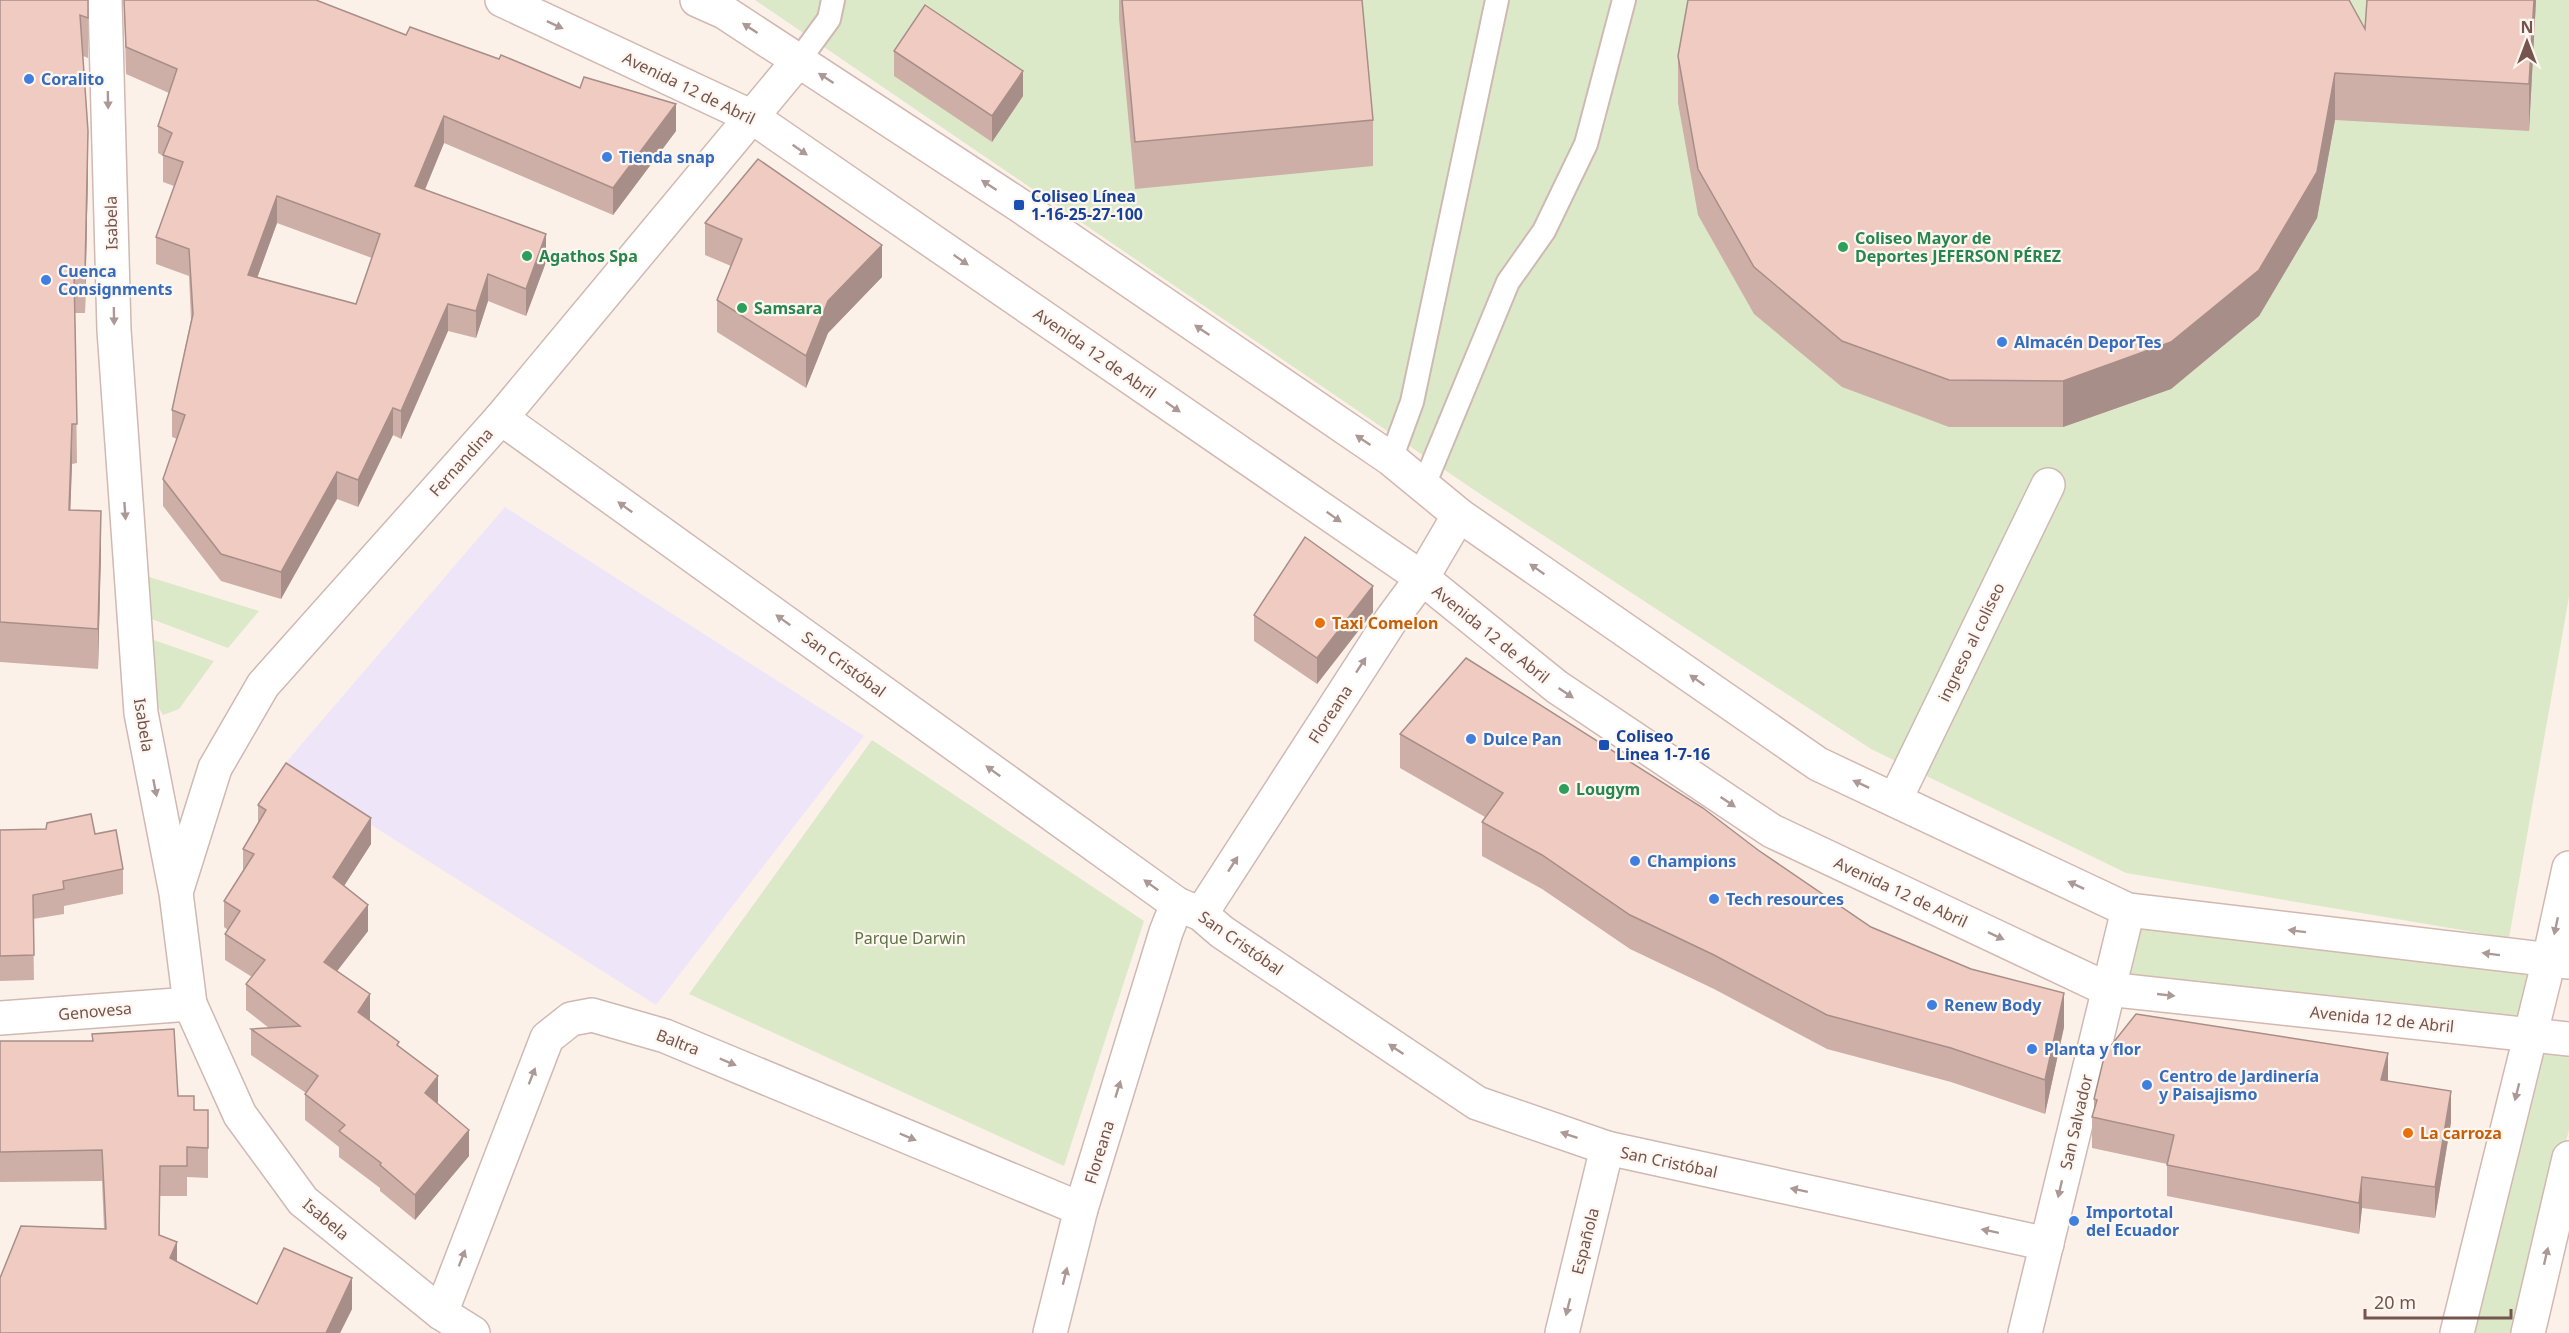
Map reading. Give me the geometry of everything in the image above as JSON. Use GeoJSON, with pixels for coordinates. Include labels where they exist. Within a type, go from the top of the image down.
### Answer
{"type":"FeatureCollection","features":[{"type":"Feature","properties":{"kind":"street","name":"Isabela"},"geometry":{"type":"LineString","coordinates":[[105,0],[114,330],[141,712],[176,893],[190,1004],[240,1115],[303,1201],[441,1313],[473,1333]]}},
{"type":"Feature","properties":{"kind":"street","name":"Avenida 12 de Abril"},"geometry":{"type":"LineString","coordinates":[[502,0],[752,117],[1422,578],[1557,687],[1772,831],[2108,989],[2569,1039]]}},
{"type":"Feature","properties":{"kind":"street"},"geometry":{"type":"LineString","coordinates":[[697,0],[724,12],[799,60],[1039,219],[1391,459],[1459,515],[1818,764],[2128,910],[2559,961]]}},
{"type":"Feature","properties":{"kind":"street","name":"Fernandina"},"geometry":{"type":"LineString","coordinates":[[176,893],[215,768],[263,684],[501,418],[799,60]]}},
{"type":"Feature","properties":{"kind":"street","name":"San Cristóbal"},"geometry":{"type":"LineString","coordinates":[[501,418],[1189,909],[1477,1103],[1607,1148],[2047,1244]]}},
{"type":"Feature","properties":{"kind":"street","name":"ingreso al coliseo"},"geometry":{"type":"LineString","coordinates":[[1895,800],[2048,485]]}},
{"type":"Feature","properties":{"kind":"street","name":"Floreana"},"geometry":{"type":"LineString","coordinates":[[1050,1333],[1081,1209],[1166,932],[1189,909],[1422,578],[1459,515]]}},
{"type":"Feature","properties":{"kind":"street"},"geometry":{"type":"LineString","coordinates":[[2457,1333],[2530,1035],[2559,961],[2569,868]]}},
{"type":"Feature","properties":{"kind":"street","name":"San Salvador"},"geometry":{"type":"LineString","coordinates":[[2025,1333],[2128,910]]}},
{"type":"Feature","properties":{"kind":"street","name":"Genovesa"},"geometry":{"type":"LineString","coordinates":[[0,1018],[190,1004]]}},
{"type":"Feature","properties":{"kind":"street","name":"Baltra"},"geometry":{"type":"LineString","coordinates":[[441,1313],[547,1038],[571,1019],[592,1015],[665,1036],[1081,1209]]}},
{"type":"Feature","properties":{"kind":"street","name":"Española"},"geometry":{"type":"LineString","coordinates":[[1562,1333],[1607,1148]]}},
{"type":"Feature","properties":{"kind":"street"},"geometry":{"type":"LineString","coordinates":[[2528,1333],[2569,1158]]}},
{"type":"Feature","properties":{"kind":"lane"},"geometry":{"type":"LineString","coordinates":[[799,60],[829,19],[833,0]]}},
{"type":"Feature","properties":{"kind":"lane"},"geometry":{"type":"LineString","coordinates":[[1391,459],[1412,402],[1497,0]]}},
{"type":"Feature","properties":{"kind":"lane"},"geometry":{"type":"LineString","coordinates":[[1424,485],[1508,282],[1544,231],[1586,144],[1624,0]]}},
{"type":"Feature","properties":{"kind":"shaded area"},"geometry":{"type":"Polygon","coordinates":[[[505,507],[864,736],[656,1005],[281,768],[505,507]]]}},
{"type":"Feature","properties":{"kind":"green space","name":"Coliseo Mayor de Deportes JEFERSON PÉREZ"},"geometry":{"type":"Polygon","coordinates":[[[755,0],[2569,0],[2569,597],[2509,938],[2126,873],[1871,749],[1480,494],[755,0]]]}},
{"type":"Feature","properties":{"kind":"green space"},"geometry":{"type":"Polygon","coordinates":[[[146,576],[259,611],[228,648],[149,618],[146,576]]]}},
{"type":"Feature","properties":{"kind":"green space"},"geometry":{"type":"Polygon","coordinates":[[[151,639],[214,661],[179,709],[163,715],[150,693],[151,639]]]}},
{"type":"Feature","properties":{"kind":"green space","name":"Parque Darwin"},"geometry":{"type":"Polygon","coordinates":[[[872,740],[1144,921],[1064,1166],[689,994],[872,740]]]}},
{"type":"Feature","properties":{"kind":"green space"},"geometry":{"type":"Polygon","coordinates":[[[2130,915],[2544,964],[2525,1031],[2113,986],[2130,915]]]}},
{"type":"Feature","properties":{"kind":"green space"},"geometry":{"type":"Polygon","coordinates":[[[2536,1043],[2569,1047],[2569,1130],[2519,1333],[2466,1333],[2536,1043]]]}},
{"type":"Feature","properties":{"kind":"building"},"geometry":{"type":"Polygon","coordinates":[[[0,0],[88,0],[88,18],[80,15],[88,131],[85,273],[74,273],[77,424],[72,424],[69,510],[101,511],[98,629],[0,622],[0,0]]]}},
{"type":"Feature","properties":{"kind":"building"},"geometry":{"type":"Polygon","coordinates":[[[124,0],[316,0],[406,35],[410,27],[499,59],[501,55],[580,88],[584,77],[676,104],[613,188],[444,116],[415,186],[546,234],[526,289],[488,274],[476,311],[448,304],[401,411],[393,408],[358,480],[337,472],[281,572],[221,554],[163,479],[185,415],[172,410],[193,314],[189,249],[156,237],[183,162],[163,155],[172,133],[158,126],[177,69],[126,47],[124,0]],[[277,196],[248,275],[356,304],[380,234],[277,196]]]}},
{"type":"Feature","properties":{"kind":"building"},"geometry":{"type":"Polygon","coordinates":[[[1122,0],[1362,0],[1373,120],[1135,142],[1122,0]]]}},
{"type":"Feature","properties":{"kind":"building"},"geometry":{"type":"Polygon","coordinates":[[[1688,0],[2349,0],[2365,29],[2367,0],[2534,0],[2529,84],[2335,73],[2317,172],[2259,270],[2171,342],[2063,381],[1949,380],[1842,341],[1754,267],[1698,169],[1678,56],[1688,0]]]}},
{"type":"Feature","properties":{"kind":"building"},"geometry":{"type":"Polygon","coordinates":[[[925,5],[1023,71],[992,116],[894,51],[925,5]]]}},
{"type":"Feature","properties":{"kind":"building"},"geometry":{"type":"Polygon","coordinates":[[[758,159],[882,245],[828,301],[806,356],[717,300],[742,239],[705,223],[758,159]]]}},
{"type":"Feature","properties":{"kind":"building"},"geometry":{"type":"Polygon","coordinates":[[[1305,537],[1373,586],[1317,658],[1254,615],[1305,537]]]}},
{"type":"Feature","properties":{"kind":"building"},"geometry":{"type":"Polygon","coordinates":[[[1466,658],[1703,808],[1758,850],[1871,927],[1971,969],[2064,993],[2045,1080],[1951,1048],[1827,1015],[1714,955],[1630,915],[1542,855],[1482,822],[1503,793],[1400,734],[1466,658]]]}},
{"type":"Feature","properties":{"kind":"building"},"geometry":{"type":"Polygon","coordinates":[[[286,763],[371,818],[333,877],[368,905],[324,962],[370,994],[358,1012],[399,1042],[397,1045],[438,1076],[425,1093],[469,1130],[415,1195],[380,1165],[381,1163],[339,1131],[345,1125],[305,1094],[318,1076],[251,1029],[300,1026],[246,984],[265,960],[225,934],[240,911],[224,901],[254,854],[243,849],[266,810],[258,805],[286,763]]]}},
{"type":"Feature","properties":{"kind":"building"},"geometry":{"type":"Polygon","coordinates":[[[91,814],[95,834],[116,830],[123,869],[63,881],[64,889],[33,895],[34,955],[0,956],[0,830],[46,829],[47,823],[91,814]]]}},
{"type":"Feature","properties":{"kind":"building"},"geometry":{"type":"Polygon","coordinates":[[[2136,1014],[2388,1053],[2381,1080],[2451,1091],[2435,1187],[2362,1177],[2359,1203],[2167,1165],[2174,1135],[2092,1117],[2105,1053],[2136,1014]]]}},
{"type":"Feature","properties":{"kind":"building"},"geometry":{"type":"Polygon","coordinates":[[[174,1029],[178,1096],[194,1096],[194,1110],[208,1110],[208,1148],[187,1147],[187,1166],[160,1166],[159,1235],[177,1242],[170,1258],[257,1304],[284,1248],[352,1278],[326,1333],[0,1333],[0,1278],[21,1226],[106,1229],[102,1150],[0,1152],[0,1041],[93,1041],[92,1034],[174,1029]]]}},
{"type":"Feature","properties":{"kind":"place","name":"Coralito"},"geometry":{"type":"Point","coordinates":[29,79]}},
{"type":"Feature","properties":{"kind":"place","name":"Tienda snap"},"geometry":{"type":"Point","coordinates":[607,157]}},
{"type":"Feature","properties":{"kind":"place","name":"Coliseo Línea 1-16-25-27-100"},"geometry":{"type":"Point","coordinates":[1019,205]}},
{"type":"Feature","properties":{"kind":"place","name":"Coliseo Mayor de Deportes JEFERSON PÉREZ"},"geometry":{"type":"Point","coordinates":[1843,247]}},
{"type":"Feature","properties":{"kind":"place","name":"Agathos Spa"},"geometry":{"type":"Point","coordinates":[527,256]}},
{"type":"Feature","properties":{"kind":"place","name":"Cuenca Consignments"},"geometry":{"type":"Point","coordinates":[46,280]}},
{"type":"Feature","properties":{"kind":"place","name":"Samsara"},"geometry":{"type":"Point","coordinates":[742,308]}},
{"type":"Feature","properties":{"kind":"place","name":"Almacén DeporTes"},"geometry":{"type":"Point","coordinates":[2002,342]}},
{"type":"Feature","properties":{"kind":"place","name":"Taxi Comelon"},"geometry":{"type":"Point","coordinates":[1320,623]}},
{"type":"Feature","properties":{"kind":"place","name":"Dulce Pan"},"geometry":{"type":"Point","coordinates":[1471,739]}},
{"type":"Feature","properties":{"kind":"place","name":"Coliseo Linea 1-7-16"},"geometry":{"type":"Point","coordinates":[1604,745]}},
{"type":"Feature","properties":{"kind":"place","name":"Lougym"},"geometry":{"type":"Point","coordinates":[1564,789]}},
{"type":"Feature","properties":{"kind":"place","name":"Champions"},"geometry":{"type":"Point","coordinates":[1635,861]}},
{"type":"Feature","properties":{"kind":"place","name":"Tech resources"},"geometry":{"type":"Point","coordinates":[1714,899]}},
{"type":"Feature","properties":{"kind":"place","name":"Renew Body"},"geometry":{"type":"Point","coordinates":[1932,1005]}},
{"type":"Feature","properties":{"kind":"place","name":"Planta y flor"},"geometry":{"type":"Point","coordinates":[2032,1049]}},
{"type":"Feature","properties":{"kind":"place","name":"Centro de Jardinería y Paisajismo"},"geometry":{"type":"Point","coordinates":[2147,1085]}},
{"type":"Feature","properties":{"kind":"place","name":"La carroza"},"geometry":{"type":"Point","coordinates":[2408,1133]}},
{"type":"Feature","properties":{"kind":"place","name":"Importotal del Ecuador"},"geometry":{"type":"Point","coordinates":[2074,1221]}}]}
